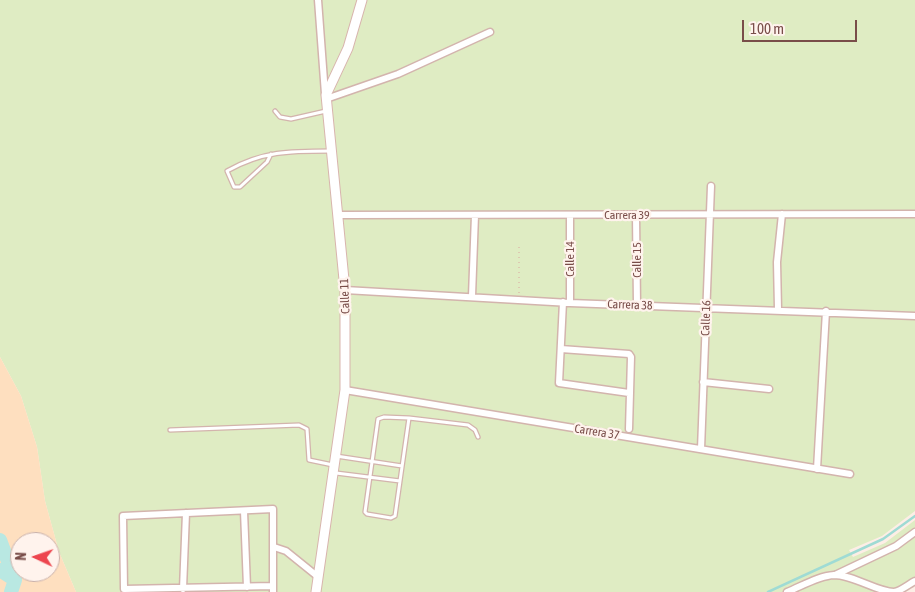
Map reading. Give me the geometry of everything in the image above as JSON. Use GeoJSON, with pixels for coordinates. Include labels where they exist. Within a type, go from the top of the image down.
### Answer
{"type":"FeatureCollection","features":[{"type":"Feature","properties":{"kind":"main road"},"geometry":{"type":"LineString","coordinates":[[326,97],[348,48],[362,0]]}},
{"type":"Feature","properties":{"kind":"main road","name":"Calle 11"},"geometry":{"type":"LineString","coordinates":[[316,592],[345,390],[345,290],[326,97]]}},
{"type":"Feature","properties":{"kind":"street","name":"Calle 11"},"geometry":{"type":"LineString","coordinates":[[318,0],[326,97]]}},
{"type":"Feature","properties":{"kind":"street"},"geometry":{"type":"LineString","coordinates":[[326,97],[398,74],[490,32]]}},
{"type":"Feature","properties":{"kind":"street","name":"Calle 16"},"geometry":{"type":"LineString","coordinates":[[700,449],[711,186]]}},
{"type":"Feature","properties":{"kind":"street"},"geometry":{"type":"LineString","coordinates":[[778,309],[778,262],[782,214]]}},
{"type":"Feature","properties":{"kind":"street","name":"Carrera 39"},"geometry":{"type":"LineString","coordinates":[[339,215],[915,214]]}},
{"type":"Feature","properties":{"kind":"street"},"geometry":{"type":"LineString","coordinates":[[472,296],[475,215]]}},
{"type":"Feature","properties":{"kind":"street","name":"Calle 14"},"geometry":{"type":"LineString","coordinates":[[570,215],[567,303],[560,348],[559,383],[629,393]]}},
{"type":"Feature","properties":{"kind":"street","name":"Calle 15"},"geometry":{"type":"LineString","coordinates":[[636,215],[637,305]]}},
{"type":"Feature","properties":{"kind":"street","name":"Carrera 38"},"geometry":{"type":"LineString","coordinates":[[345,290],[567,303],[778,309],[915,316]]}},
{"type":"Feature","properties":{"kind":"street"},"geometry":{"type":"LineString","coordinates":[[818,469],[826,311]]}},
{"type":"Feature","properties":{"kind":"street"},"geometry":{"type":"LineString","coordinates":[[560,348],[629,354],[631,357],[629,429]]}},
{"type":"Feature","properties":{"kind":"street"},"geometry":{"type":"LineString","coordinates":[[703,382],[769,389]]}},
{"type":"Feature","properties":{"kind":"street","name":"Carrera 37"},"geometry":{"type":"LineString","coordinates":[[345,390],[850,474]]}},
{"type":"Feature","properties":{"kind":"street"},"geometry":{"type":"LineString","coordinates":[[273,509],[273,589],[247,587],[124,589],[123,516],[244,511],[273,509]]}},
{"type":"Feature","properties":{"kind":"street"},"geometry":{"type":"LineString","coordinates":[[244,511],[247,587]]}},
{"type":"Feature","properties":{"kind":"street"},"geometry":{"type":"LineString","coordinates":[[183,589],[186,513]]}},
{"type":"Feature","properties":{"kind":"street"},"geometry":{"type":"LineString","coordinates":[[787,592],[821,578],[835,575],[896,546],[915,532]]}},
{"type":"Feature","properties":{"kind":"street"},"geometry":{"type":"LineString","coordinates":[[274,547],[286,551],[317,576]]}},
{"type":"Feature","properties":{"kind":"street"},"geometry":{"type":"LineString","coordinates":[[835,575],[861,580],[881,589],[894,592],[915,581]]}},
{"type":"Feature","properties":{"kind":"lane"},"geometry":{"type":"LineString","coordinates":[[275,111],[280,118],[291,119],[327,110]]}},
{"type":"Feature","properties":{"kind":"lane"},"geometry":{"type":"LineString","coordinates":[[271,154],[267,162],[240,187],[234,187],[227,171],[257,156],[271,154],[330,151]]}},
{"type":"Feature","properties":{"kind":"lane"},"geometry":{"type":"LineString","coordinates":[[409,418],[395,516],[391,518],[366,514],[378,419],[409,418],[468,425],[475,430],[478,437]]}},
{"type":"Feature","properties":{"kind":"lane"},"geometry":{"type":"LineString","coordinates":[[170,430],[299,425],[307,429],[309,460],[334,464],[370,477],[400,481]]}},
{"type":"Feature","properties":{"kind":"lane"},"geometry":{"type":"LineString","coordinates":[[334,464],[372,461],[402,466]]}},
{"type":"Feature","properties":{"kind":"path"},"geometry":{"type":"LineString","coordinates":[[519,247],[519,299]]}},
{"type":"Feature","properties":{"kind":"green space"},"geometry":{"type":"Polygon","coordinates":[[[0,0],[915,0],[915,511],[882,536],[849,550],[853,557],[885,543],[915,520],[915,585],[902,592],[76,592],[60,554],[60,532],[54,532],[45,501],[37,447],[21,396],[0,357],[0,0]]]}},
{"type":"Feature","properties":{"kind":"sand"},"geometry":{"type":"Polygon","coordinates":[[[0,357],[21,396],[37,447],[45,501],[54,532],[10,532],[10,582],[60,582],[60,554],[76,592],[0,592],[0,357]]]}},
{"type":"Feature","properties":{"kind":"waterway"},"geometry":{"type":"LineString","coordinates":[[768,592],[883,539],[915,516]]}},
{"type":"Feature","properties":{"kind":"waterway"},"geometry":{"type":"LineString","coordinates":[[0,540],[10,567]]}},
{"type":"Feature","properties":{"kind":"waterway"},"geometry":{"type":"LineString","coordinates":[[0,570],[15,580],[11,592]]}}]}
